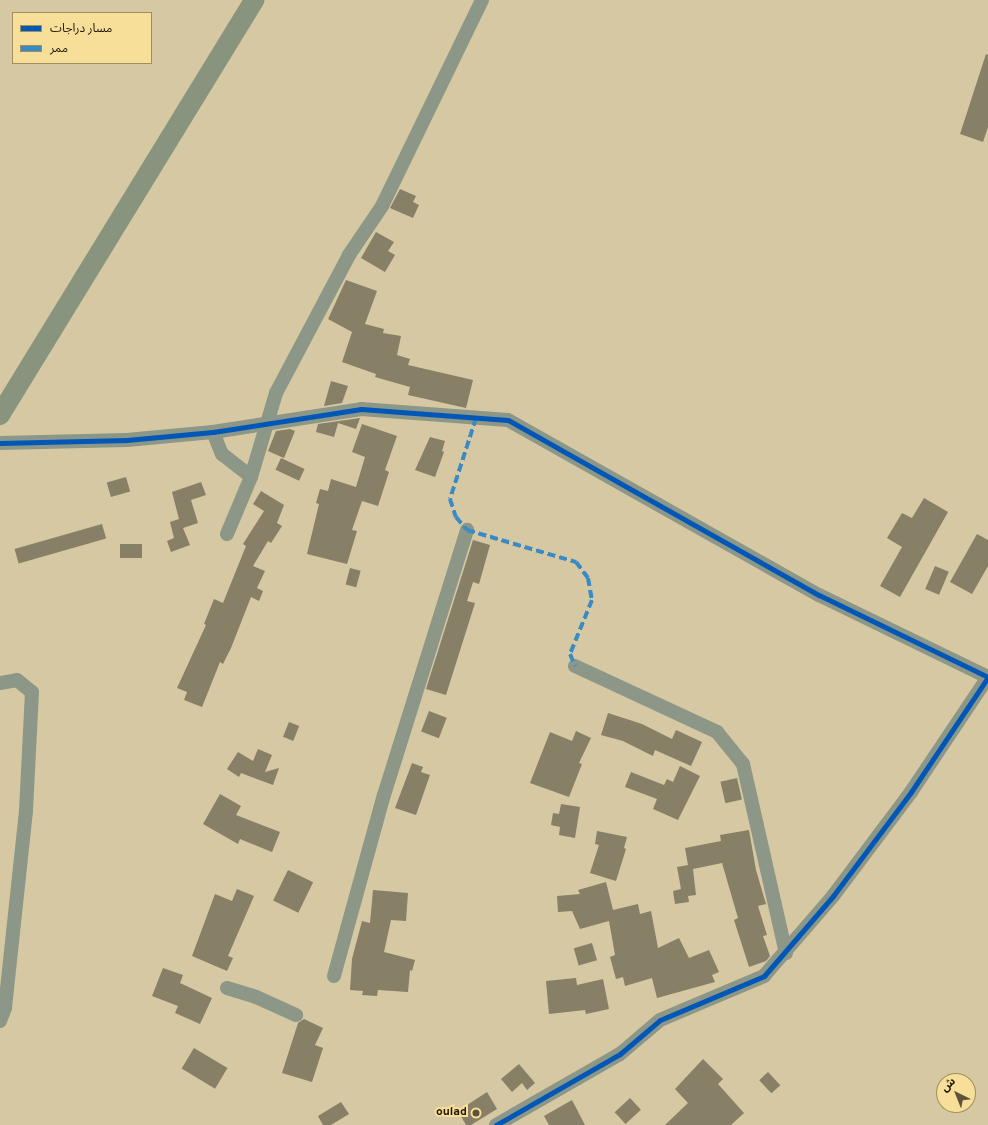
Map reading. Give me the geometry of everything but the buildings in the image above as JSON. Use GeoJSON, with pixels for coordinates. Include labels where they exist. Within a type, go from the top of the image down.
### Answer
{"type":"FeatureCollection","features":[{"type":"Feature","properties":{"kind":"street"},"geometry":{"type":"LineString","coordinates":[[0,415],[254,0]]}},
{"type":"Feature","properties":{"kind":"street"},"geometry":{"type":"LineString","coordinates":[[227,534],[251,477],[269,424],[276,393],[349,255],[382,206],[482,0]]}},
{"type":"Feature","properties":{"kind":"street"},"geometry":{"type":"LineString","coordinates":[[0,443],[126,440],[213,432],[361,409],[508,420],[818,595],[988,677],[911,792],[834,896],[764,976],[660,1020],[620,1054],[496,1125]]}},
{"type":"Feature","properties":{"kind":"street"},"geometry":{"type":"LineString","coordinates":[[213,432],[222,454],[251,477]]}},
{"type":"Feature","properties":{"kind":"street"},"geometry":{"type":"LineString","coordinates":[[334,976],[384,794],[467,530]]}},
{"type":"Feature","properties":{"kind":"street"},"geometry":{"type":"LineString","coordinates":[[575,666],[717,732],[743,764],[786,952]]}},
{"type":"Feature","properties":{"kind":"street"},"geometry":{"type":"LineString","coordinates":[[0,683],[17,680],[32,692],[26,811],[5,960],[5,1008],[0,1021]]}},
{"type":"Feature","properties":{"kind":"street"},"geometry":{"type":"LineString","coordinates":[[226,988],[256,997],[296,1015]]}},
{"type":"Feature","properties":{"kind":"marked path"},"geometry":{"type":"LineString","coordinates":[[476,418],[450,499],[456,517],[467,530],[576,562],[588,578],[592,600],[570,654],[575,666]]}},
{"type":"Feature","properties":{"kind":"cycle path"},"geometry":{"type":"LineString","coordinates":[[0,443],[127,440],[213,432],[361,409],[508,420],[819,595],[988,677]]}},
{"type":"Feature","properties":{"kind":"cycle path"},"geometry":{"type":"LineString","coordinates":[[496,1125],[620,1054],[660,1020],[764,976],[833,896],[911,792],[988,677]]}},
{"type":"Feature","properties":{"kind":"place","name":"oulad"},"geometry":{"type":"Point","coordinates":[476,1113]}}]}
